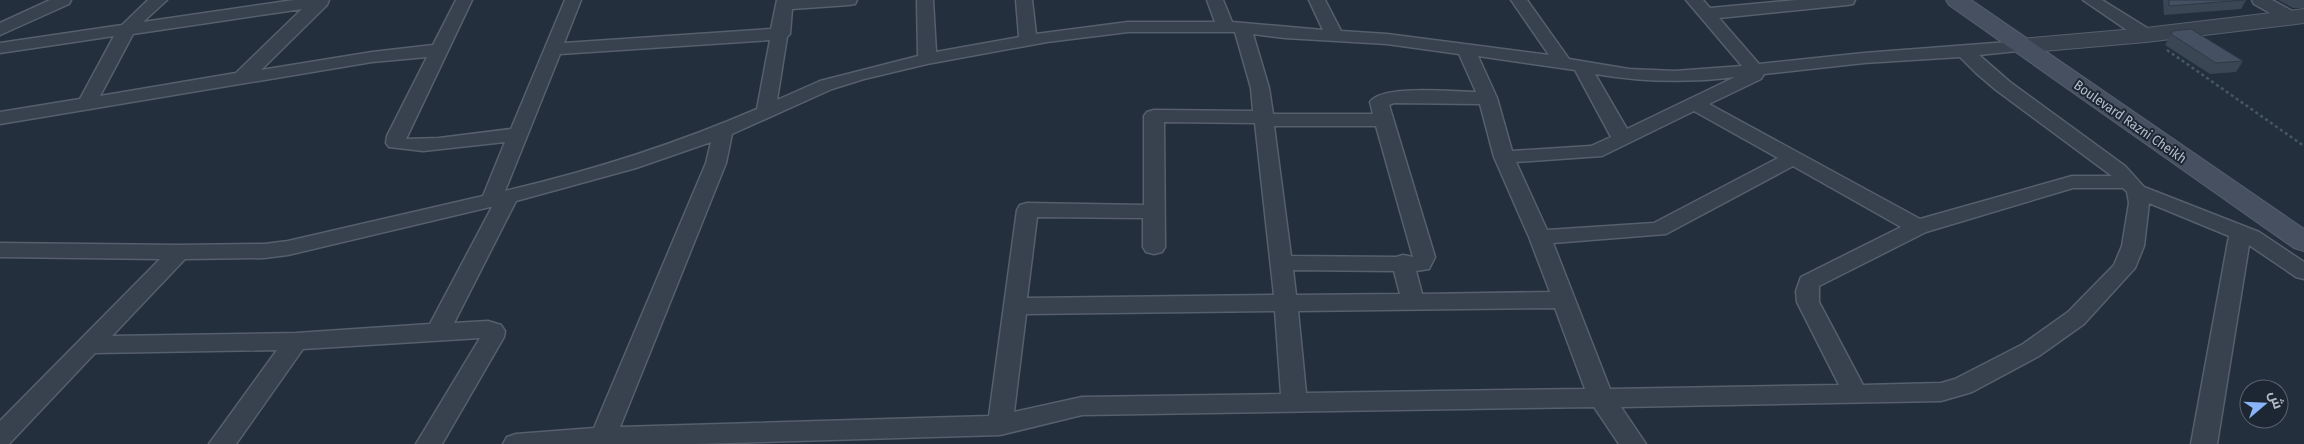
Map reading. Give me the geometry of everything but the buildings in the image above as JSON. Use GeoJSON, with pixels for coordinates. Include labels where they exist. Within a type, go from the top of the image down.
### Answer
{"type":"FeatureCollection","features":[{"type":"Feature","properties":{"kind":"main road","name":"Boulevard Razni Cheikh"},"geometry":{"type":"LineString","coordinates":[[1957,0],[2032,45],[2304,221]]}},
{"type":"Feature","properties":{"kind":"main road","name":"Boulevard Razni Cheikh"},"geometry":{"type":"LineString","coordinates":[[1979,0],[2032,45],[2304,242]]}},
{"type":"Feature","properties":{"kind":"street"},"geometry":{"type":"LineString","coordinates":[[0,30],[63,0]]}},
{"type":"Feature","properties":{"kind":"street"},"geometry":{"type":"LineString","coordinates":[[87,104],[126,29],[151,5],[159,0]]}},
{"type":"Feature","properties":{"kind":"street"},"geometry":{"type":"LineString","coordinates":[[464,0],[397,136],[396,143],[424,145],[518,134]]}},
{"type":"Feature","properties":{"kind":"street"},"geometry":{"type":"LineString","coordinates":[[438,332],[499,199],[518,134],[573,0]]}},
{"type":"Feature","properties":{"kind":"street"},"geometry":{"type":"LineString","coordinates":[[766,112],[781,34],[785,2],[850,0]]}},
{"type":"Feature","properties":{"kind":"street"},"geometry":{"type":"LineString","coordinates":[[925,0],[927,59]]}},
{"type":"Feature","properties":{"kind":"street"},"geometry":{"type":"LineString","coordinates":[[1024,0],[1028,41]]}},
{"type":"Feature","properties":{"kind":"street"},"geometry":{"type":"LineString","coordinates":[[1215,0],[1234,27],[1260,88],[1286,303],[1294,402]]}},
{"type":"Feature","properties":{"kind":"street"},"geometry":{"type":"LineString","coordinates":[[1317,0],[1335,36]]}},
{"type":"Feature","properties":{"kind":"street"},"geometry":{"type":"LineString","coordinates":[[1519,0],[1564,64]]}},
{"type":"Feature","properties":{"kind":"street"},"geometry":{"type":"LineString","coordinates":[[1694,0],[1761,69]]}},
{"type":"Feature","properties":{"kind":"street"},"geometry":{"type":"LineString","coordinates":[[1706,14],[1848,0]]}},
{"type":"Feature","properties":{"kind":"street"},"geometry":{"type":"LineString","coordinates":[[2091,0],[2146,35]]}},
{"type":"Feature","properties":{"kind":"street"},"geometry":{"type":"LineString","coordinates":[[2260,0],[2297,17]]}},
{"type":"Feature","properties":{"kind":"street"},"geometry":{"type":"LineString","coordinates":[[0,48],[323,1]]}},
{"type":"Feature","properties":{"kind":"street"},"geometry":{"type":"LineString","coordinates":[[242,78],[323,1]]}},
{"type":"Feature","properties":{"kind":"street"},"geometry":{"type":"LineString","coordinates":[[0,250],[179,252],[264,251],[288,248],[499,199],[629,164],[723,130],[826,85],[859,75],[927,59],[1128,26],[1234,27],[1284,33],[1387,39],[1629,74],[1675,76],[1864,58],[2146,35],[2297,17]]}},
{"type":"Feature","properties":{"kind":"street"},"geometry":{"type":"LineString","coordinates":[[552,49],[781,34]]}},
{"type":"Feature","properties":{"kind":"street"},"geometry":{"type":"LineString","coordinates":[[0,118],[339,61],[440,50]]}},
{"type":"Feature","properties":{"kind":"street"},"geometry":{"type":"LineString","coordinates":[[1466,50],[1488,98],[1504,157],[1540,237],[1601,398],[1633,444]]}},
{"type":"Feature","properties":{"kind":"street"},"geometry":{"type":"LineString","coordinates":[[516,444],[1000,425],[1082,406],[1941,392],[1963,386],[2031,350],[2076,318],[2124,268],[2132,246],[2139,203],[2132,187],[2118,170],[2095,151],[1992,77],[1965,51]]}},
{"type":"Feature","properties":{"kind":"street"},"geometry":{"type":"LineString","coordinates":[[1582,67],[1623,140]]}},
{"type":"Feature","properties":{"kind":"street"},"geometry":{"type":"LineString","coordinates":[[1504,157],[1595,152],[1695,104],[1761,69]]}},
{"type":"Feature","properties":{"kind":"street"},"geometry":{"type":"LineString","coordinates":[[1281,263],[1403,262],[1421,264],[1424,257],[1380,102],[1384,98],[1488,98]]}},
{"type":"Feature","properties":{"kind":"street"},"geometry":{"type":"LineString","coordinates":[[1695,104],[1918,227]]}},
{"type":"Feature","properties":{"kind":"street"},"geometry":{"type":"LineString","coordinates":[[1154,247],[1154,116],[1385,120]]}},
{"type":"Feature","properties":{"kind":"street"},"geometry":{"type":"LineString","coordinates":[[601,441],[712,172],[723,130]]}},
{"type":"Feature","properties":{"kind":"street"},"geometry":{"type":"LineString","coordinates":[[1540,237],[1658,229],[1793,158]]}},
{"type":"Feature","properties":{"kind":"street"},"geometry":{"type":"LineString","coordinates":[[1856,394],[1808,302],[1807,290],[1809,282],[1918,227],[2072,182],[2132,187],[2262,242],[2304,272]]}},
{"type":"Feature","properties":{"kind":"street"},"geometry":{"type":"LineString","coordinates":[[1000,425],[1027,210],[1154,212]]}},
{"type":"Feature","properties":{"kind":"street"},"geometry":{"type":"LineString","coordinates":[[2204,444],[2240,232]]}},
{"type":"Feature","properties":{"kind":"street"},"geometry":{"type":"LineString","coordinates":[[0,437],[179,252]]}},
{"type":"Feature","properties":{"kind":"street"},"geometry":{"type":"LineString","coordinates":[[1403,262],[1413,302]]}},
{"type":"Feature","properties":{"kind":"street"},"geometry":{"type":"LineString","coordinates":[[1015,306],[1564,300]]}},
{"type":"Feature","properties":{"kind":"street"},"geometry":{"type":"LineString","coordinates":[[89,345],[296,341],[488,329],[494,331],[429,444]]}},
{"type":"Feature","properties":{"kind":"street"},"geometry":{"type":"LineString","coordinates":[[222,444],[296,341]]}},
{"type":"Feature","properties":{"kind":"path"},"geometry":{"type":"LineString","coordinates":[[2146,35],[2304,146]]}}]}
